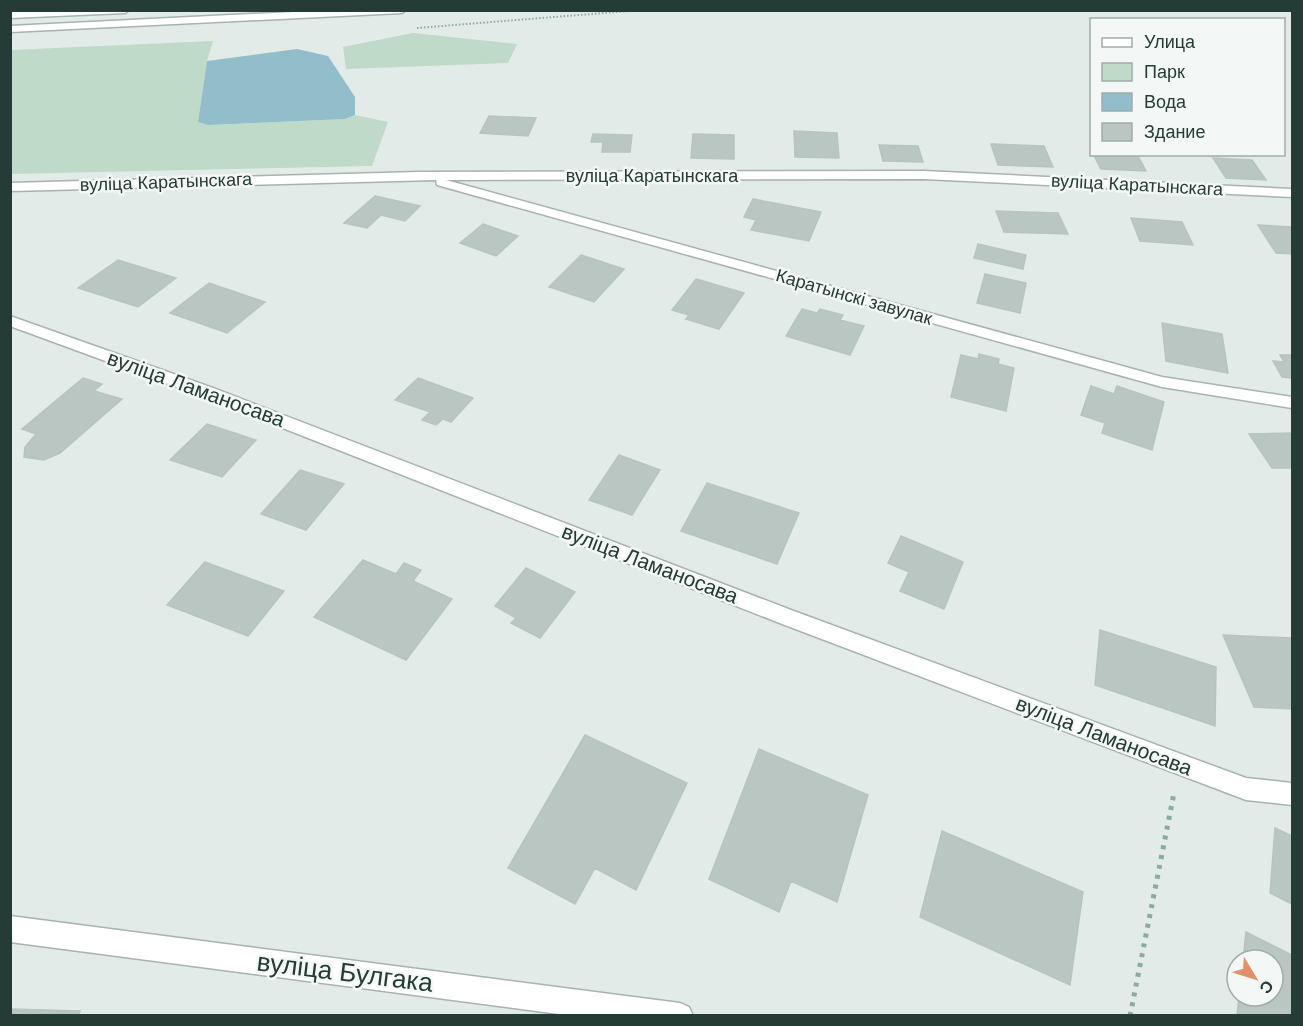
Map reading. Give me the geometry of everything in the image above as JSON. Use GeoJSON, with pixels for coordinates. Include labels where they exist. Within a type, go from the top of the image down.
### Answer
{"type":"FeatureCollection","features":[{"type":"Feature","properties":{"kind":"street"},"geometry":{"type":"LineString","coordinates":[[10,15],[125,10]]}},
{"type":"Feature","properties":{"kind":"street"},"geometry":{"type":"LineString","coordinates":[[10,29],[402,10]]}},
{"type":"Feature","properties":{"kind":"street","name":"вуліца Каратынскага"},"geometry":{"type":"LineString","coordinates":[[10,187],[418,176],[924,175],[1293,193]]}},
{"type":"Feature","properties":{"kind":"street","name":"Каратынскі завулак"},"geometry":{"type":"LineString","coordinates":[[418,176],[1162,382],[1293,403]]}},
{"type":"Feature","properties":{"kind":"street","name":"вуліца Ламаносава"},"geometry":{"type":"LineString","coordinates":[[10,321],[218,396],[783,616],[1246,789],[1293,794]]}},
{"type":"Feature","properties":{"kind":"street","name":"вуліца Булгака"},"geometry":{"type":"LineString","coordinates":[[10,929],[680,1016]]}},
{"type":"Feature","properties":{"kind":"path"},"geometry":{"type":"LineString","coordinates":[[1130,1016],[1180,764]]}},
{"type":"Feature","properties":{"kind":"green space"},"geometry":{"type":"Polygon","coordinates":[[[413,33],[517,44],[508,63],[346,69],[343,47],[413,33]]]}},
{"type":"Feature","properties":{"kind":"green space"},"geometry":{"type":"Polygon","coordinates":[[[213,41],[207,61],[198,122],[208,125],[345,119],[355,115],[388,122],[372,166],[11,174],[10,50],[213,41]]]}},
{"type":"Feature","properties":{"kind":"water"},"geometry":{"type":"Polygon","coordinates":[[[297,49],[328,56],[355,97],[355,115],[345,119],[208,125],[198,122],[207,61],[297,49]]]}},
{"type":"Feature","properties":{"kind":"building"},"geometry":{"type":"Polygon","coordinates":[[[489,116],[536,118],[528,136],[480,133],[489,116]]]}},
{"type":"Feature","properties":{"kind":"building"},"geometry":{"type":"Polygon","coordinates":[[[794,131],[837,133],[839,158],[795,157],[794,131]]]}},
{"type":"Feature","properties":{"kind":"building"},"geometry":{"type":"Polygon","coordinates":[[[593,134],[632,135],[630,152],[602,152],[603,142],[591,142],[593,134]]]}},
{"type":"Feature","properties":{"kind":"building"},"geometry":{"type":"Polygon","coordinates":[[[693,134],[734,135],[734,159],[691,158],[693,134]]]}},
{"type":"Feature","properties":{"kind":"building"},"geometry":{"type":"Polygon","coordinates":[[[991,144],[1044,146],[1053,167],[998,165],[991,144]]]}},
{"type":"Feature","properties":{"kind":"building"},"geometry":{"type":"Polygon","coordinates":[[[879,145],[918,146],[923,162],[883,161],[879,145]]]}},
{"type":"Feature","properties":{"kind":"building"},"geometry":{"type":"Polygon","coordinates":[[[1094,156],[1138,156],[1146,171],[1101,169],[1094,156]]]}},
{"type":"Feature","properties":{"kind":"building"},"geometry":{"type":"Polygon","coordinates":[[[1213,158],[1252,160],[1266,180],[1226,178],[1213,158]]]}},
{"type":"Feature","properties":{"kind":"building"},"geometry":{"type":"Polygon","coordinates":[[[375,196],[420,206],[405,221],[381,215],[367,228],[344,223],[375,196]]]}},
{"type":"Feature","properties":{"kind":"building"},"geometry":{"type":"Polygon","coordinates":[[[753,199],[821,212],[809,241],[751,230],[756,220],[744,217],[753,199]]]}},
{"type":"Feature","properties":{"kind":"building"},"geometry":{"type":"Polygon","coordinates":[[[996,211],[1058,213],[1068,234],[1004,232],[996,211]]]}},
{"type":"Feature","properties":{"kind":"building"},"geometry":{"type":"Polygon","coordinates":[[[1131,218],[1182,222],[1193,245],[1140,241],[1131,218]]]}},
{"type":"Feature","properties":{"kind":"building"},"geometry":{"type":"Polygon","coordinates":[[[483,224],[518,236],[496,256],[460,243],[483,224]]]}},
{"type":"Feature","properties":{"kind":"building"},"geometry":{"type":"Polygon","coordinates":[[[1258,225],[1292,227],[1292,254],[1276,253],[1258,225]]]}},
{"type":"Feature","properties":{"kind":"building"},"geometry":{"type":"Polygon","coordinates":[[[978,244],[1026,255],[1023,269],[974,258],[978,244]]]}},
{"type":"Feature","properties":{"kind":"building"},"geometry":{"type":"Polygon","coordinates":[[[581,255],[624,269],[594,302],[549,287],[581,255]]]}},
{"type":"Feature","properties":{"kind":"building"},"geometry":{"type":"Polygon","coordinates":[[[118,260],[176,278],[138,307],[78,288],[118,260]]]}},
{"type":"Feature","properties":{"kind":"building"},"geometry":{"type":"Polygon","coordinates":[[[985,274],[1026,283],[1020,313],[977,303],[985,274]]]}},
{"type":"Feature","properties":{"kind":"building"},"geometry":{"type":"Polygon","coordinates":[[[696,279],[744,293],[719,329],[686,319],[689,315],[672,310],[696,279]]]}},
{"type":"Feature","properties":{"kind":"building"},"geometry":{"type":"Polygon","coordinates":[[[209,283],[265,302],[227,333],[170,313],[209,283]]]}},
{"type":"Feature","properties":{"kind":"building"},"geometry":{"type":"Polygon","coordinates":[[[802,309],[817,313],[820,309],[843,315],[840,320],[864,326],[850,355],[786,336],[802,309]]]}},
{"type":"Feature","properties":{"kind":"building"},"geometry":{"type":"Polygon","coordinates":[[[1162,323],[1222,334],[1228,373],[1166,361],[1162,323]]]}},
{"type":"Feature","properties":{"kind":"building"},"geometry":{"type":"Polygon","coordinates":[[[979,354],[999,359],[998,364],[1014,368],[1006,411],[951,397],[961,355],[978,359],[979,354]]]}},
{"type":"Feature","properties":{"kind":"building"},"geometry":{"type":"Polygon","coordinates":[[[1280,355],[1292,355],[1292,378],[1282,377],[1273,361],[1284,362],[1280,355]]]}},
{"type":"Feature","properties":{"kind":"building"},"geometry":{"type":"Polygon","coordinates":[[[83,378],[102,384],[94,391],[122,399],[60,453],[44,460],[24,457],[25,447],[36,434],[22,429],[83,378]]]}},
{"type":"Feature","properties":{"kind":"building"},"geometry":{"type":"Polygon","coordinates":[[[418,378],[473,398],[451,422],[443,419],[436,425],[422,420],[430,412],[395,400],[418,378]]]}},
{"type":"Feature","properties":{"kind":"building"},"geometry":{"type":"Polygon","coordinates":[[[1091,386],[1114,394],[1117,386],[1164,402],[1152,450],[1102,433],[1105,423],[1081,415],[1091,386]]]}},
{"type":"Feature","properties":{"kind":"building"},"geometry":{"type":"Polygon","coordinates":[[[207,424],[256,440],[222,477],[170,460],[207,424]]]}},
{"type":"Feature","properties":{"kind":"building"},"geometry":{"type":"Polygon","coordinates":[[[1292,433],[1292,468],[1272,468],[1249,434],[1292,433]]]}},
{"type":"Feature","properties":{"kind":"building"},"geometry":{"type":"Polygon","coordinates":[[[619,455],[660,470],[632,515],[589,500],[619,455]]]}},
{"type":"Feature","properties":{"kind":"building"},"geometry":{"type":"Polygon","coordinates":[[[300,470],[344,484],[306,530],[261,514],[300,470]]]}},
{"type":"Feature","properties":{"kind":"building"},"geometry":{"type":"Polygon","coordinates":[[[707,483],[799,513],[777,564],[681,531],[707,483]]]}},
{"type":"Feature","properties":{"kind":"building"},"geometry":{"type":"Polygon","coordinates":[[[901,536],[963,562],[944,609],[900,591],[909,572],[888,563],[901,536]]]}},
{"type":"Feature","properties":{"kind":"building"},"geometry":{"type":"Polygon","coordinates":[[[363,560],[396,574],[404,563],[421,570],[413,581],[452,599],[406,660],[314,617],[363,560]]]}},
{"type":"Feature","properties":{"kind":"building"},"geometry":{"type":"Polygon","coordinates":[[[205,562],[284,591],[248,636],[167,605],[205,562]]]}},
{"type":"Feature","properties":{"kind":"building"},"geometry":{"type":"Polygon","coordinates":[[[526,568],[575,592],[540,638],[511,623],[516,618],[495,606],[526,568]]]}},
{"type":"Feature","properties":{"kind":"building"},"geometry":{"type":"Polygon","coordinates":[[[1100,630],[1216,667],[1215,726],[1095,685],[1100,630]]]}},
{"type":"Feature","properties":{"kind":"building"},"geometry":{"type":"Polygon","coordinates":[[[1223,635],[1292,638],[1292,709],[1254,707],[1223,635]]]}},
{"type":"Feature","properties":{"kind":"building"},"geometry":{"type":"Polygon","coordinates":[[[585,735],[687,783],[636,890],[595,868],[575,904],[508,868],[585,735]]]}},
{"type":"Feature","properties":{"kind":"building"},"geometry":{"type":"Polygon","coordinates":[[[759,749],[868,795],[837,902],[791,881],[779,912],[709,879],[759,749]]]}},
{"type":"Feature","properties":{"kind":"building"},"geometry":{"type":"Polygon","coordinates":[[[1275,828],[1292,836],[1292,904],[1270,893],[1275,828]]]}},
{"type":"Feature","properties":{"kind":"building"},"geometry":{"type":"Polygon","coordinates":[[[942,831],[1083,892],[1070,985],[920,917],[942,831]]]}},
{"type":"Feature","properties":{"kind":"building"},"geometry":{"type":"Polygon","coordinates":[[[1246,932],[1278,948],[1244,948],[1246,932]]]}},
{"type":"Feature","properties":{"kind":"building"},"geometry":{"type":"Polygon","coordinates":[[[1285,952],[1292,955],[1292,1016],[1237,1016],[1238,1008],[1285,1008],[1285,952]]]}},
{"type":"Feature","properties":{"kind":"building"},"geometry":{"type":"Polygon","coordinates":[[[10,1009],[80,1011],[78,1016],[10,1016],[10,1009]]]}}]}
